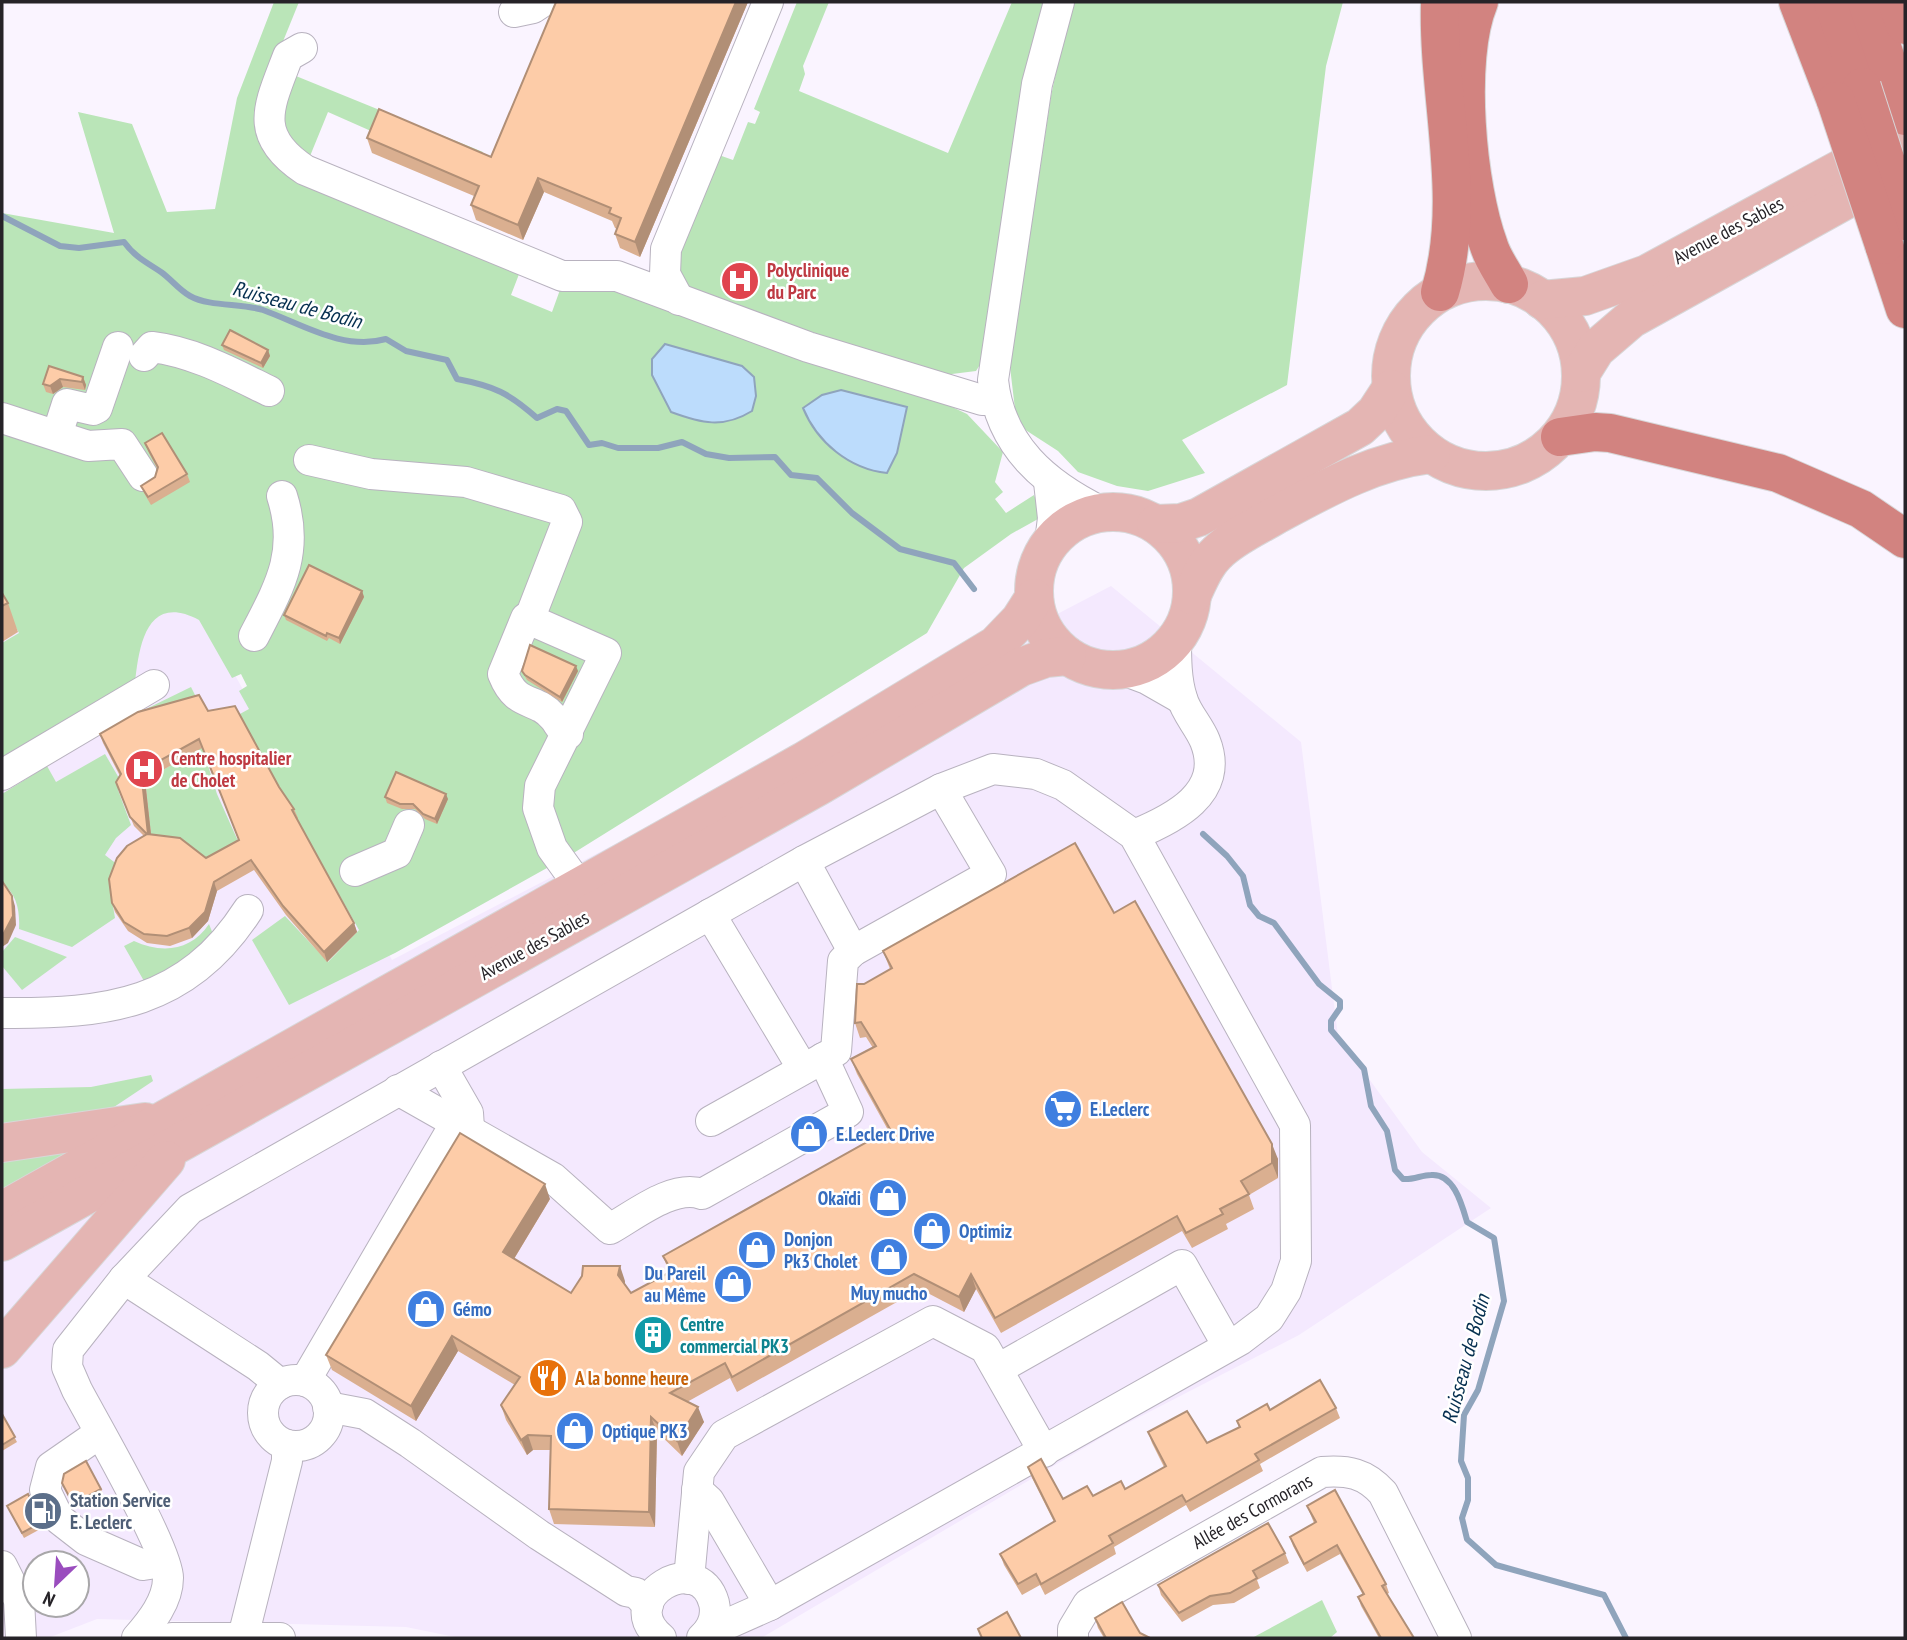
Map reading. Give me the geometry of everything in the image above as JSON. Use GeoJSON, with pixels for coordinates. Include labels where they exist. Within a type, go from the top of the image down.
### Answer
{"type":"FeatureCollection","features":[{"type":"Feature","properties":{"kind":"highway"},"geometry":{"type":"LineString","coordinates":[[1440,2],[1441,68],[1451,208],[1440,292]]}},
{"type":"Feature","properties":{"kind":"highway"},"geometry":{"type":"LineString","coordinates":[[1479,2],[1469,34],[1465,75],[1473,167],[1484,233],[1490,249],[1526,292]]}},
{"type":"Feature","properties":{"kind":"highway"},"geometry":{"type":"LineString","coordinates":[[1798,2],[1862,85],[1905,116]]}},
{"type":"Feature","properties":{"kind":"highway"},"geometry":{"type":"LineString","coordinates":[[1833,2],[1862,85],[1895,233],[1905,309]]}},
{"type":"Feature","properties":{"kind":"highway"},"geometry":{"type":"LineString","coordinates":[[1862,85],[1867,2]]}},
{"type":"Feature","properties":{"kind":"highway"},"geometry":{"type":"LineString","coordinates":[[1897,2],[1905,25]]}},
{"type":"Feature","properties":{"kind":"highway"},"geometry":{"type":"LineString","coordinates":[[1560,437],[1595,432],[1610,433],[1778,473],[1861,509],[1905,539]]}},
{"type":"Feature","properties":{"kind":"main road","name":"Avenue des Sables"},"geometry":{"type":"LineString","coordinates":[[1526,292],[1585,296],[1647,274],[1905,134]]}},
{"type":"Feature","properties":{"kind":"main road","name":"Avenue des Sables"},"geometry":{"type":"LineString","coordinates":[[1581,373],[1596,349],[1630,319],[1905,167]]}},
{"type":"Feature","properties":{"kind":"main road"},"geometry":{"type":"LineString","coordinates":[[1474,282],[1526,292],[1562,320],[1576,345],[1581,373],[1576,407],[1560,437],[1530,460],[1513,468],[1485,472],[1456,467],[1431,454],[1412,436],[1398,414],[1391,389],[1391,366],[1401,333],[1421,306],[1440,292],[1474,282]]}},
{"type":"Feature","properties":{"kind":"main road"},"geometry":{"type":"LineString","coordinates":[[1156,524],[1181,523],[1199,517],[1360,427],[1376,412],[1391,389]]}},
{"type":"Feature","properties":{"kind":"main road"},"geometry":{"type":"LineString","coordinates":[[1192,595],[1206,565],[1216,553],[1245,533],[1340,480],[1397,460],[1431,454]]}},
{"type":"Feature","properties":{"kind":"main road"},"geometry":{"type":"LineString","coordinates":[[1102,512],[1121,512],[1156,524],[1172,537],[1184,554],[1191,574],[1190,611],[1176,639],[1152,660],[1123,670],[1103,670],[1068,656],[1044,631],[1034,598],[1037,569],[1050,542],[1073,522],[1102,512]]}},
{"type":"Feature","properties":{"kind":"main road","name":"Avenue des Sables"},"geometry":{"type":"LineString","coordinates":[[2,1242],[176,1129],[580,887],[804,761],[996,645],[1020,620],[1034,598]]}},
{"type":"Feature","properties":{"kind":"main road","name":"Avenue des Sables"},"geometry":{"type":"LineString","coordinates":[[2,1211],[176,1129],[807,793],[1021,667],[1046,658],[1068,656]]}},
{"type":"Feature","properties":{"kind":"main road"},"geometry":{"type":"LineString","coordinates":[[2,1143],[176,1129]]}},
{"type":"Feature","properties":{"kind":"main road"},"geometry":{"type":"LineString","coordinates":[[2,1349],[176,1129]]}},
{"type":"Feature","properties":{"kind":"street"},"geometry":{"type":"LineString","coordinates":[[514,12],[533,8],[542,2]]}},
{"type":"Feature","properties":{"kind":"street"},"geometry":{"type":"LineString","coordinates":[[679,300],[665,274],[666,249],[768,2]]}},
{"type":"Feature","properties":{"kind":"street"},"geometry":{"type":"LineString","coordinates":[[1059,2],[1037,84],[995,363],[995,400],[1009,436],[1049,482],[1102,512]]}},
{"type":"Feature","properties":{"kind":"street"},"geometry":{"type":"LineString","coordinates":[[303,48],[288,56],[271,103],[270,132],[283,155],[305,170],[562,276],[617,276],[808,347],[982,400],[995,400]]}},
{"type":"Feature","properties":{"kind":"street"},"geometry":{"type":"LineString","coordinates":[[57,435],[67,404],[93,410],[97,408],[132,352],[152,347],[171,349],[214,364],[269,391]]}},
{"type":"Feature","properties":{"kind":"street"},"geometry":{"type":"LineString","coordinates":[[132,352],[118,404],[117,421],[122,444],[143,476]]}},
{"type":"Feature","properties":{"kind":"street"},"geometry":{"type":"LineString","coordinates":[[2,418],[88,446],[122,444]]}},
{"type":"Feature","properties":{"kind":"street"},"geometry":{"type":"LineString","coordinates":[[309,460],[371,474],[466,482],[561,510],[567,522],[529,620]]}},
{"type":"Feature","properties":{"kind":"street"},"geometry":{"type":"LineString","coordinates":[[1049,482],[1053,519],[1050,542]]}},
{"type":"Feature","properties":{"kind":"street"},"geometry":{"type":"LineString","coordinates":[[254,636],[286,571],[290,522],[282,495]]}},
{"type":"Feature","properties":{"kind":"street"},"geometry":{"type":"LineString","coordinates":[[568,734],[561,730],[553,716],[512,694],[503,674],[526,618],[606,653],[568,734],[540,786],[538,808],[552,848],[580,887]]}},
{"type":"Feature","properties":{"kind":"street"},"geometry":{"type":"LineString","coordinates":[[1134,835],[1170,820],[1197,800],[1209,771],[1206,744],[1182,699],[1176,639]]}},
{"type":"Feature","properties":{"kind":"street"},"geometry":{"type":"LineString","coordinates":[[1123,670],[1147,679],[1182,699]]}},
{"type":"Feature","properties":{"kind":"street"},"geometry":{"type":"LineString","coordinates":[[2,775],[155,685]]}},
{"type":"Feature","properties":{"kind":"street"},"geometry":{"type":"LineString","coordinates":[[136,1638],[166,1596],[169,1576],[67,1367],[68,1350],[124,1279],[190,1209],[804,861],[941,789],[993,769],[1036,774],[1063,785],[1134,835],[1295,1125],[1296,1261],[1286,1291],[1269,1318],[1234,1343],[770,1605],[704,1636]]}},
{"type":"Feature","properties":{"kind":"street"},"geometry":{"type":"LineString","coordinates":[[711,1121],[836,1051],[843,961],[852,951],[991,874],[941,789]]}},
{"type":"Feature","properties":{"kind":"street"},"geometry":{"type":"LineString","coordinates":[[355,871],[397,853],[409,825]]}},
{"type":"Feature","properties":{"kind":"street"},"geometry":{"type":"LineString","coordinates":[[804,861],[852,951]]}},
{"type":"Feature","properties":{"kind":"street"},"geometry":{"type":"LineString","coordinates":[[2,1013],[59,1013],[108,1007],[151,995],[185,979],[234,933],[248,910]]}},
{"type":"Feature","properties":{"kind":"street"},"geometry":{"type":"LineString","coordinates":[[398,1090],[553,1178],[610,1229],[672,1195],[689,1190],[702,1194],[848,1112],[710,914]]}},
{"type":"Feature","properties":{"kind":"street"},"geometry":{"type":"LineString","coordinates":[[441,1066],[468,1113],[465,1126]]}},
{"type":"Feature","properties":{"kind":"street"},"geometry":{"type":"LineString","coordinates":[[124,1279],[258,1366],[292,1383],[320,1390],[328,1407],[326,1428],[319,1437],[298,1446],[287,1445],[269,1432],[263,1411],[271,1391],[292,1383],[451,1131],[465,1126]]}},
{"type":"Feature","properties":{"kind":"street"},"geometry":{"type":"LineString","coordinates":[[998,1369],[1182,1265],[1234,1343]]}},
{"type":"Feature","properties":{"kind":"street"},"geometry":{"type":"LineString","coordinates":[[689,1579],[699,1472],[724,1436],[933,1321],[985,1348],[1044,1452]]}},
{"type":"Feature","properties":{"kind":"street"},"geometry":{"type":"LineString","coordinates":[[328,1407],[365,1414],[539,1535],[626,1591],[636,1593],[650,1625]]}},
{"type":"Feature","properties":{"kind":"street"},"geometry":{"type":"LineString","coordinates":[[100,1433],[51,1467],[45,1490],[59,1519],[86,1540],[143,1565],[163,1562]]}},
{"type":"Feature","properties":{"kind":"street"},"geometry":{"type":"LineString","coordinates":[[243,1637],[287,1461],[287,1445]]}},
{"type":"Feature","properties":{"kind":"street","name":"Allée des Cormorans"},"geometry":{"type":"LineString","coordinates":[[1073,1638],[1073,1629],[1088,1604],[1322,1472],[1344,1470],[1369,1478],[1383,1493],[1456,1638]]}},
{"type":"Feature","properties":{"kind":"street"},"geometry":{"type":"LineString","coordinates":[[697,1490],[709,1501],[770,1605]]}},
{"type":"Feature","properties":{"kind":"street"},"geometry":{"type":"LineString","coordinates":[[2,1566],[19,1600],[20,1638]]}},
{"type":"Feature","properties":{"kind":"street"},"geometry":{"type":"LineString","coordinates":[[650,1625],[651,1595],[667,1580],[689,1579],[700,1583],[713,1601],[715,1612],[704,1636]]}},
{"type":"Feature","properties":{"kind":"street"},"geometry":{"type":"LineString","coordinates":[[2,1616],[20,1638]]}},
{"type":"Feature","properties":{"kind":"street"},"geometry":{"type":"LineString","coordinates":[[172,1638],[280,1638]]}},
{"type":"Feature","properties":{"kind":"shaded area","name":"Centre commercial PK3"},"geometry":{"type":"Polygon","coordinates":[[[2,326],[181,577],[392,960],[1111,586],[1301,742],[1338,1036],[1422,1152],[1491,1208],[1299,1335],[1118,1428],[761,1638],[460,1638],[406,1627],[97,1619],[48,1638],[2,1638],[2,326]]]}},
{"type":"Feature","properties":{"kind":"green space"},"geometry":{"type":"Polygon","coordinates":[[[274,2],[299,2],[260,98],[261,137],[521,269],[511,295],[552,312],[561,287],[619,289],[918,391],[967,414],[1003,452],[995,482],[1003,492],[995,499],[1006,513],[1034,495],[1039,509],[1038,519],[1011,534],[964,568],[927,633],[572,854],[395,953],[289,1005],[252,940],[285,916],[328,962],[359,930],[238,715],[249,709],[239,691],[247,686],[241,674],[232,678],[199,620],[181,613],[167,613],[157,618],[143,640],[135,683],[2,761],[2,643],[19,633],[7,611],[2,613],[2,213],[114,233],[78,112],[132,124],[167,212],[215,209],[237,98],[274,2]]]}},
{"type":"Feature","properties":{"kind":"green space"},"geometry":{"type":"Polygon","coordinates":[[[797,2],[829,2],[803,66],[805,74],[799,91],[948,153],[1012,2],[1047,2],[983,360],[976,371],[944,375],[830,346],[694,294],[676,273],[676,248],[716,154],[733,160],[748,122],[755,124],[760,112],[754,109],[797,2]]]}},
{"type":"Feature","properties":{"kind":"green space"},"geometry":{"type":"Polygon","coordinates":[[[1071,2],[1343,2],[1326,66],[1287,385],[1182,440],[1205,473],[1148,491],[1117,486],[1078,472],[1058,451],[1024,429],[1015,409],[1010,367],[1051,96],[1071,2]]]}},
{"type":"Feature","properties":{"kind":"green space"},"geometry":{"type":"Polygon","coordinates":[[[291,74],[483,152],[474,162],[380,135],[328,112],[308,161],[291,151],[280,104],[291,74]]]}},
{"type":"Feature","properties":{"kind":"green space"},"geometry":{"type":"Polygon","coordinates":[[[191,687],[200,705],[146,712],[148,708],[191,687]]]}},
{"type":"Feature","properties":{"kind":"green space"},"geometry":{"type":"Polygon","coordinates":[[[199,737],[217,794],[242,850],[208,868],[152,844],[145,780],[182,759],[199,737]]]}},
{"type":"Feature","properties":{"kind":"green space"},"geometry":{"type":"Polygon","coordinates":[[[105,754],[123,785],[118,790],[131,825],[116,838],[105,855],[118,865],[110,888],[115,918],[72,947],[19,929],[16,903],[11,892],[2,883],[2,794],[47,766],[56,782],[105,754]]]}},
{"type":"Feature","properties":{"kind":"green space"},"geometry":{"type":"Polygon","coordinates":[[[209,924],[215,939],[148,988],[124,946],[134,941],[155,948],[185,945],[202,933],[209,924]]]}},
{"type":"Feature","properties":{"kind":"green space"},"geometry":{"type":"Polygon","coordinates":[[[15,937],[67,957],[22,990],[2,966],[2,952],[15,937]]]}},
{"type":"Feature","properties":{"kind":"green space"},"geometry":{"type":"Polygon","coordinates":[[[151,1075],[153,1081],[114,1107],[2,1131],[2,1089],[91,1087],[151,1075]]]}},
{"type":"Feature","properties":{"kind":"green space"},"geometry":{"type":"Polygon","coordinates":[[[89,1146],[2,1195],[2,1153],[89,1146]]]}},
{"type":"Feature","properties":{"kind":"green space"},"geometry":{"type":"Polygon","coordinates":[[[1322,1600],[1337,1632],[1330,1638],[1252,1638],[1322,1600]]]}},
{"type":"Feature","properties":{"kind":"water"},"geometry":{"type":"Polygon","coordinates":[[[665,344],[742,366],[754,377],[756,396],[752,411],[722,422],[702,421],[671,412],[652,375],[652,359],[665,344]]]}},
{"type":"Feature","properties":{"kind":"water"},"geometry":{"type":"Polygon","coordinates":[[[841,390],[907,407],[897,453],[887,473],[847,460],[826,442],[809,420],[803,408],[822,395],[841,390]]]}},
{"type":"Feature","properties":{"kind":"building"},"geometry":{"type":"Polygon","coordinates":[[[556,2],[736,2],[635,242],[615,234],[621,218],[609,213],[611,208],[538,178],[518,225],[471,205],[479,186],[367,138],[379,109],[491,157],[556,2]]]}},
{"type":"Feature","properties":{"kind":"building"},"geometry":{"type":"Polygon","coordinates":[[[230,330],[268,350],[261,363],[222,345],[230,330]]]}},
{"type":"Feature","properties":{"kind":"building"},"geometry":{"type":"Polygon","coordinates":[[[49,366],[83,377],[82,382],[60,379],[50,386],[43,384],[49,366]]]}},
{"type":"Feature","properties":{"kind":"building"},"geometry":{"type":"Polygon","coordinates":[[[162,433],[187,474],[148,497],[141,486],[155,477],[158,467],[145,443],[162,433]]]}},
{"type":"Feature","properties":{"kind":"building"},"geometry":{"type":"Polygon","coordinates":[[[309,565],[362,591],[339,638],[327,633],[326,636],[284,615],[309,565]]]}},
{"type":"Feature","properties":{"kind":"building"},"geometry":{"type":"Polygon","coordinates":[[[2,593],[8,603],[2,606],[2,593]]]}},
{"type":"Feature","properties":{"kind":"building"},"geometry":{"type":"Polygon","coordinates":[[[530,645],[576,666],[560,697],[522,671],[530,645]]]}},
{"type":"Feature","properties":{"kind":"building"},"geometry":{"type":"Polygon","coordinates":[[[199,695],[208,711],[235,706],[294,809],[292,810],[354,923],[324,952],[283,906],[251,860],[214,882],[205,912],[189,928],[167,936],[144,934],[124,922],[112,903],[109,879],[117,858],[127,846],[147,834],[130,817],[116,782],[121,774],[100,734],[138,712],[199,695]],[[199,739],[141,771],[148,834],[180,838],[206,858],[239,840],[199,739]]]}},
{"type":"Feature","properties":{"kind":"building"},"geometry":{"type":"Polygon","coordinates":[[[396,772],[446,794],[435,819],[423,814],[413,804],[400,804],[385,797],[396,772]]]}},
{"type":"Feature","properties":{"kind":"building"},"geometry":{"type":"Polygon","coordinates":[[[1075,843],[1114,913],[1135,901],[1272,1144],[1272,1163],[1241,1181],[1249,1194],[1220,1209],[1223,1214],[1186,1233],[1177,1216],[995,1318],[971,1274],[959,1297],[914,1274],[732,1377],[725,1363],[670,1393],[698,1407],[677,1441],[651,1417],[649,1512],[549,1509],[551,1436],[528,1435],[521,1440],[501,1405],[520,1377],[452,1336],[411,1406],[326,1355],[460,1133],[545,1184],[503,1252],[571,1293],[582,1276],[583,1266],[620,1266],[618,1275],[631,1293],[672,1271],[663,1256],[890,1129],[851,1059],[876,1046],[861,1022],[855,1023],[857,984],[864,984],[892,968],[883,951],[1075,843]]]}},
{"type":"Feature","properties":{"kind":"building"},"geometry":{"type":"Polygon","coordinates":[[[2,881],[12,896],[13,916],[2,935],[2,881]]]}},
{"type":"Feature","properties":{"kind":"building"},"geometry":{"type":"Polygon","coordinates":[[[1320,1380],[1336,1408],[1255,1454],[1259,1460],[1186,1502],[1182,1495],[1109,1536],[1113,1543],[1041,1584],[1036,1574],[1018,1584],[1000,1554],[1055,1521],[1028,1467],[1041,1459],[1063,1499],[1087,1486],[1093,1496],[1121,1481],[1125,1489],[1166,1466],[1148,1432],[1187,1411],[1207,1443],[1240,1427],[1237,1421],[1267,1404],[1270,1410],[1320,1380]]]}},
{"type":"Feature","properties":{"kind":"building"},"geometry":{"type":"Polygon","coordinates":[[[2,1414],[15,1437],[2,1445],[2,1414]]]}},
{"type":"Feature","properties":{"kind":"building"},"geometry":{"type":"Polygon","coordinates":[[[86,1461],[101,1489],[73,1504],[62,1483],[64,1474],[86,1461]]]}},
{"type":"Feature","properties":{"kind":"building"},"geometry":{"type":"Polygon","coordinates":[[[1335,1490],[1386,1584],[1382,1586],[1414,1638],[1381,1638],[1358,1597],[1364,1594],[1337,1545],[1304,1564],[1290,1537],[1316,1522],[1307,1506],[1335,1490]]]}},
{"type":"Feature","properties":{"kind":"building"},"geometry":{"type":"Polygon","coordinates":[[[28,1494],[42,1522],[22,1533],[7,1506],[28,1494]]]}},
{"type":"Feature","properties":{"kind":"building"},"geometry":{"type":"Polygon","coordinates":[[[1268,1523],[1285,1553],[1253,1571],[1257,1578],[1230,1593],[1210,1596],[1179,1613],[1158,1585],[1268,1523]]]}},
{"type":"Feature","properties":{"kind":"building"},"geometry":{"type":"Polygon","coordinates":[[[1122,1602],[1140,1633],[1150,1638],[1106,1638],[1095,1618],[1122,1602]]]}},
{"type":"Feature","properties":{"kind":"building"},"geometry":{"type":"Polygon","coordinates":[[[1007,1612],[1021,1638],[982,1638],[978,1629],[1007,1612]]]}},
{"type":"Feature","properties":{"kind":"waterway","name":"Ruisseau de Bodin"},"geometry":{"type":"LineString","coordinates":[[2,216],[60,246],[79,248],[124,242],[186,294],[198,299],[263,310],[338,339],[354,342],[386,339],[406,351],[447,360],[457,379],[500,392],[518,402],[537,418],[557,409],[566,411],[589,445],[602,443],[618,448],[658,448],[682,442],[706,454],[729,458],[775,457],[791,475],[817,478],[852,513],[900,549],[954,563],[974,589]]}},
{"type":"Feature","properties":{"kind":"waterway","name":"Ruisseau de Bodin"},"geometry":{"type":"LineString","coordinates":[[1203,834],[1227,856],[1243,876],[1250,905],[1259,916],[1274,923],[1319,984],[1340,1001],[1340,1008],[1331,1021],[1331,1030],[1364,1069],[1371,1106],[1387,1131],[1395,1170],[1403,1179],[1431,1175],[1446,1179],[1456,1191],[1467,1222],[1494,1238],[1504,1301],[1478,1390],[1464,1415],[1461,1461],[1468,1478],[1468,1500],[1462,1518],[1467,1539],[1496,1565],[1604,1595],[1626,1638]]}},
{"type":"Feature","properties":{"kind":"place","name":"Polyclinique du Parc"},"geometry":{"type":"Point","coordinates":[740,281]}},
{"type":"Feature","properties":{"kind":"place","name":"Centre hospitalier de Cholet"},"geometry":{"type":"Point","coordinates":[144,769]}},
{"type":"Feature","properties":{"kind":"place","name":"E.Leclerc"},"geometry":{"type":"Point","coordinates":[1063,1109]}},
{"type":"Feature","properties":{"kind":"place","name":"E.Leclerc Drive"},"geometry":{"type":"Point","coordinates":[809,1134]}},
{"type":"Feature","properties":{"kind":"place","name":"Okaïdi"},"geometry":{"type":"Point","coordinates":[888,1198]}},
{"type":"Feature","properties":{"kind":"place","name":"Optimiz"},"geometry":{"type":"Point","coordinates":[932,1231]}},
{"type":"Feature","properties":{"kind":"place","name":"Donjon Pk3 Cholet"},"geometry":{"type":"Point","coordinates":[757,1250]}},
{"type":"Feature","properties":{"kind":"place","name":"Muy mucho"},"geometry":{"type":"Point","coordinates":[889,1257]}},
{"type":"Feature","properties":{"kind":"place","name":"Du Pareil au Même"},"geometry":{"type":"Point","coordinates":[733,1284]}},
{"type":"Feature","properties":{"kind":"place","name":"Gémo"},"geometry":{"type":"Point","coordinates":[426,1309]}},
{"type":"Feature","properties":{"kind":"place","name":"Centre commercial PK3"},"geometry":{"type":"Point","coordinates":[653,1335]}},
{"type":"Feature","properties":{"kind":"place","name":"A la bonne heure"},"geometry":{"type":"Point","coordinates":[548,1378]}},
{"type":"Feature","properties":{"kind":"place","name":"Optique PK3"},"geometry":{"type":"Point","coordinates":[575,1431]}},
{"type":"Feature","properties":{"kind":"place","name":"Station Service E. Leclerc"},"geometry":{"type":"Point","coordinates":[43,1511]}}]}
